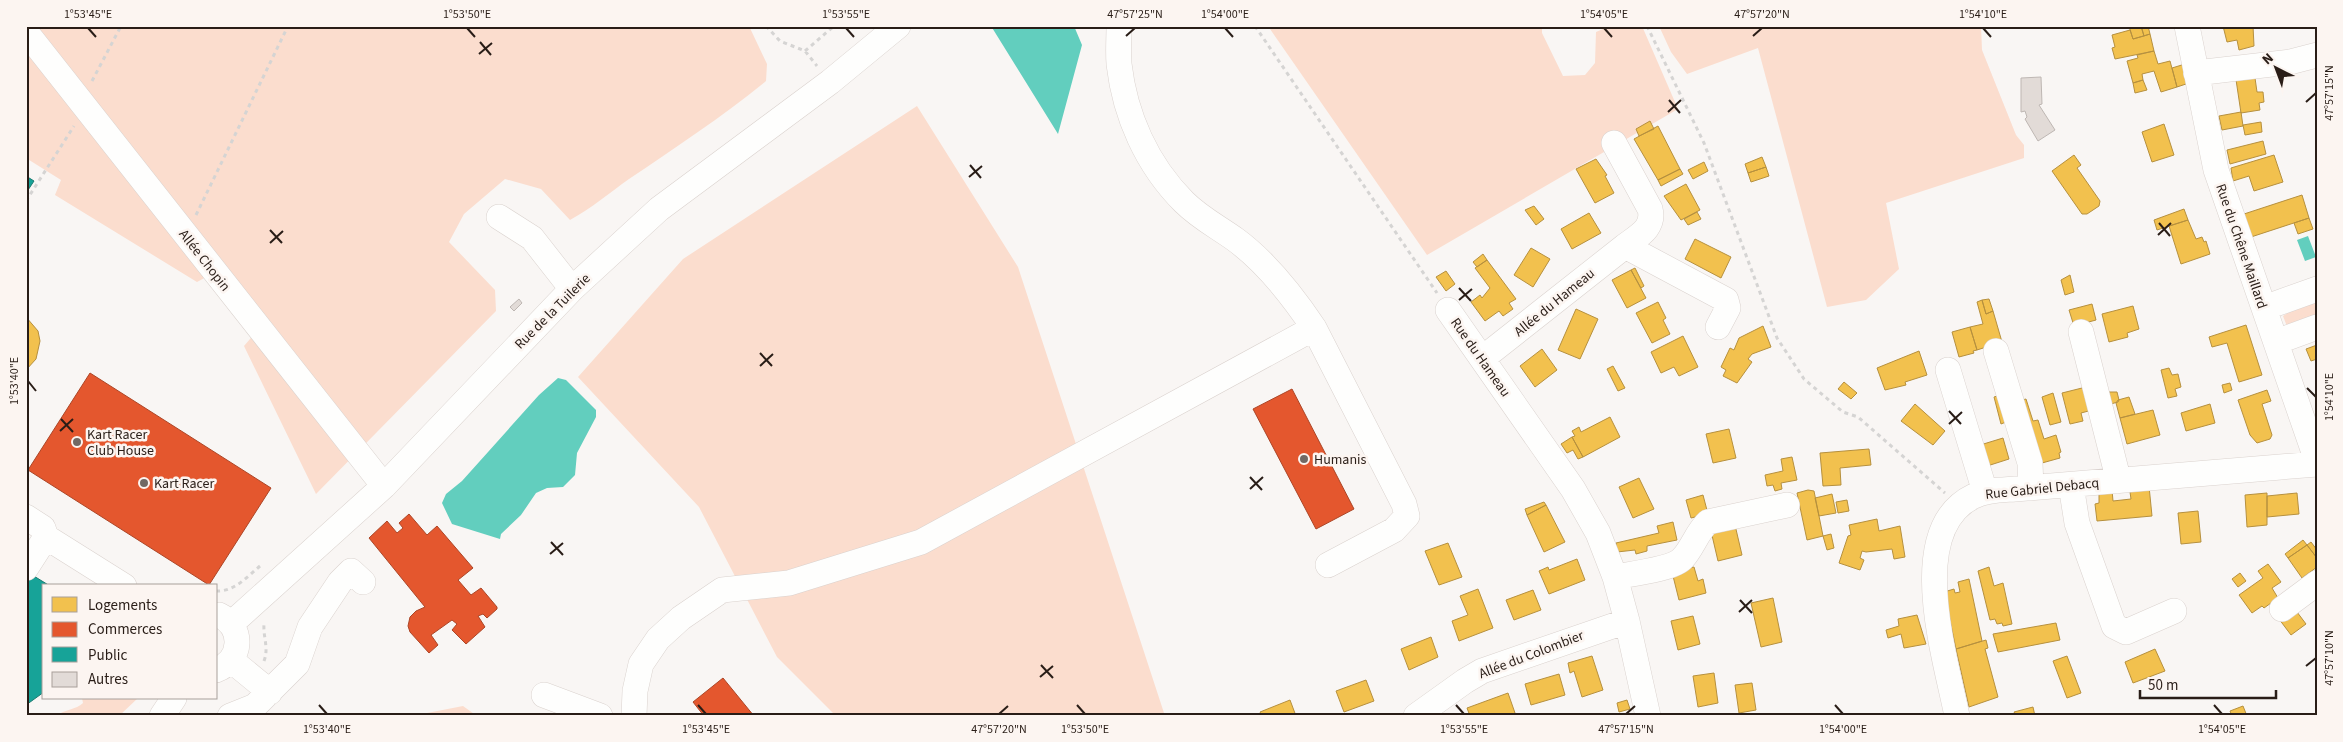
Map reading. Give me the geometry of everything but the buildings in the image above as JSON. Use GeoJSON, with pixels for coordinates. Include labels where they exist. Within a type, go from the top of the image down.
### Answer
{"type":"FeatureCollection","features":[{"type":"Feature","properties":{"kind":"street","name":"Rue de la Tuilerie"},"geometry":{"type":"LineString","coordinates":[[224,665],[236,654],[238,638],[224,619],[384,486],[572,289],[659,209],[830,82],[898,26]]}},
{"type":"Feature","properties":{"kind":"street"},"geometry":{"type":"LineString","coordinates":[[1119,26],[1121,73],[1129,109],[1146,153],[1184,203],[1206,222],[1236,240],[1265,265],[1297,302],[1314,328],[1407,511],[1407,516],[1394,530],[1328,565]]}},
{"type":"Feature","properties":{"kind":"street","name":"Rue du Chêne Maillard"},"geometry":{"type":"LineString","coordinates":[[2186,26],[2216,170],[2317,462]]}},
{"type":"Feature","properties":{"kind":"street","name":"Allée Chopin"},"geometry":{"type":"LineString","coordinates":[[26,32],[384,486]]}},
{"type":"Feature","properties":{"kind":"street"},"geometry":{"type":"LineString","coordinates":[[2196,73],[2290,62],[2317,55]]}},
{"type":"Feature","properties":{"kind":"street","name":"Allée du Hameau"},"geometry":{"type":"LineString","coordinates":[[1483,358],[1649,227],[1652,218],[1650,209],[1614,143]]}},
{"type":"Feature","properties":{"kind":"street"},"geometry":{"type":"LineString","coordinates":[[499,217],[532,238],[572,289]]}},
{"type":"Feature","properties":{"kind":"street"},"geometry":{"type":"LineString","coordinates":[[1625,246],[1726,300],[1728,308],[1718,327]]}},
{"type":"Feature","properties":{"kind":"street"},"geometry":{"type":"LineString","coordinates":[[2264,308],[2317,290]]}},
{"type":"Feature","properties":{"kind":"street","name":"Rue du Hameau"},"geometry":{"type":"LineString","coordinates":[[1448,310],[1483,358],[1583,506],[1598,533],[1615,577],[1627,621],[1648,716]]}},
{"type":"Feature","properties":{"kind":"street"},"geometry":{"type":"LineString","coordinates":[[2276,342],[2317,327]]}},
{"type":"Feature","properties":{"kind":"street"},"geometry":{"type":"LineString","coordinates":[[634,716],[634,692],[641,664],[658,639],[681,618],[722,590],[789,583],[921,542],[1314,328]]}},
{"type":"Feature","properties":{"kind":"street"},"geometry":{"type":"LineString","coordinates":[[2082,332],[2116,470],[2117,481]]}},
{"type":"Feature","properties":{"kind":"street"},"geometry":{"type":"LineString","coordinates":[[1996,351],[2030,463],[2031,488]]}},
{"type":"Feature","properties":{"kind":"street"},"geometry":{"type":"LineString","coordinates":[[1948,370],[1985,492]]}},
{"type":"Feature","properties":{"kind":"street","name":"Rue Gabriel Debacq"},"geometry":{"type":"LineString","coordinates":[[1957,716],[1933,582],[1938,540],[1950,516],[1958,506],[1985,492],[2317,462]]}},
{"type":"Feature","properties":{"kind":"street"},"geometry":{"type":"LineString","coordinates":[[2071,485],[2077,523],[2114,626],[2126,632],[2174,611]]}},
{"type":"Feature","properties":{"kind":"street"},"geometry":{"type":"LineString","coordinates":[[1615,577],[1674,564],[1683,558],[1701,528],[1708,522],[1787,505]]}},
{"type":"Feature","properties":{"kind":"street"},"geometry":{"type":"LineString","coordinates":[[26,517],[44,528],[36,534],[26,568]]}},
{"type":"Feature","properties":{"kind":"street"},"geometry":{"type":"LineString","coordinates":[[36,534],[121,584]]}},
{"type":"Feature","properties":{"kind":"street"},"geometry":{"type":"LineString","coordinates":[[230,716],[254,706],[297,664],[310,627],[340,582],[351,571],[363,582]]}},
{"type":"Feature","properties":{"kind":"street"},"geometry":{"type":"LineString","coordinates":[[2282,609],[2317,583]]}},
{"type":"Feature","properties":{"kind":"street","name":"Allée du Colombier"},"geometry":{"type":"LineString","coordinates":[[1416,716],[1482,671],[1612,624],[1627,621]]}},
{"type":"Feature","properties":{"kind":"street"},"geometry":{"type":"LineString","coordinates":[[224,665],[270,692]]}},
{"type":"Feature","properties":{"kind":"street"},"geometry":{"type":"LineString","coordinates":[[544,695],[600,716]]}},
{"type":"Feature","properties":{"kind":"street"},"geometry":{"type":"LineString","coordinates":[[162,716],[173,700]]}},
{"type":"Feature","properties":{"kind":"path"},"geometry":{"type":"LineString","coordinates":[[26,202],[83,104],[121,26]]}},
{"type":"Feature","properties":{"kind":"path"},"geometry":{"type":"LineString","coordinates":[[186,236],[288,26]]}},
{"type":"Feature","properties":{"kind":"path"},"geometry":{"type":"LineString","coordinates":[[766,26],[780,41],[805,51],[834,26]]}},
{"type":"Feature","properties":{"kind":"path","name":"Rue du Hameau"},"geometry":{"type":"LineString","coordinates":[[1255,26],[1448,310]]}},
{"type":"Feature","properties":{"kind":"path"},"geometry":{"type":"LineString","coordinates":[[1647,26],[1704,143],[1777,338],[1804,379],[1843,412],[1858,417],[1958,506]]}},
{"type":"Feature","properties":{"kind":"shaded area"},"geometry":{"type":"Polygon","coordinates":[[[34,26],[749,26],[767,64],[766,81],[716,119],[570,220],[541,189],[505,179],[464,214],[449,242],[495,290],[496,311],[316,494],[244,346],[267,319],[34,26]]]}},
{"type":"Feature","properties":{"kind":"shaded area"},"geometry":{"type":"Polygon","coordinates":[[[991,26],[1074,26],[1082,45],[1058,134],[991,26]]]}},
{"type":"Feature","properties":{"kind":"shaded area"},"geometry":{"type":"Polygon","coordinates":[[[1268,26],[1542,26],[1542,33],[1563,76],[1585,75],[1595,63],[1596,32],[1610,26],[1642,26],[1678,109],[1427,255],[1268,26]]]}},
{"type":"Feature","properties":{"kind":"shaded area"},"geometry":{"type":"Polygon","coordinates":[[[1659,26],[1981,26],[1982,50],[2016,135],[2024,145],[2024,158],[1886,203],[1899,269],[1866,300],[1827,307],[1758,48],[1687,74],[1671,52],[1659,26]]]}},
{"type":"Feature","properties":{"kind":"shaded area"},"geometry":{"type":"Polygon","coordinates":[[[26,40],[210,275],[197,282],[55,195],[61,180],[26,158],[26,40]]]}},
{"type":"Feature","properties":{"kind":"shaded area"},"geometry":{"type":"Polygon","coordinates":[[[917,106],[1018,267],[1165,716],[836,716],[777,657],[699,507],[578,377],[683,259],[917,106]]]}},
{"type":"Feature","properties":{"kind":"shaded area"},"geometry":{"type":"Polygon","coordinates":[[[2308,236],[2316,257],[2305,261],[2297,240],[2308,236]]]}},
{"type":"Feature","properties":{"kind":"shaded area"},"geometry":{"type":"Polygon","coordinates":[[[2317,294],[2317,319],[2288,329],[2283,316],[2317,294]]]}},
{"type":"Feature","properties":{"kind":"shaded area"},"geometry":{"type":"Polygon","coordinates":[[[558,378],[566,380],[596,410],[596,417],[577,453],[575,475],[563,487],[547,488],[536,493],[521,515],[501,534],[500,539],[452,524],[442,503],[446,494],[462,481],[539,395],[558,378]]]}},
{"type":"Feature","properties":{"kind":"shaded area"},"geometry":{"type":"Polygon","coordinates":[[[82,700],[136,700],[119,716],[56,716],[83,703],[82,700]]]}},
{"type":"Feature","properties":{"kind":"shaded area"},"geometry":{"type":"Polygon","coordinates":[[[463,706],[477,716],[416,716],[422,714],[463,706]]]}},
{"type":"Feature","properties":{"kind":"place","name":"Kart Racer Club House"},"geometry":{"type":"Point","coordinates":[77,442]}},
{"type":"Feature","properties":{"kind":"place","name":"Humanis"},"geometry":{"type":"Point","coordinates":[1304,459]}},
{"type":"Feature","properties":{"kind":"place","name":"Kart Racer"},"geometry":{"type":"Point","coordinates":[144,483]}}]}
